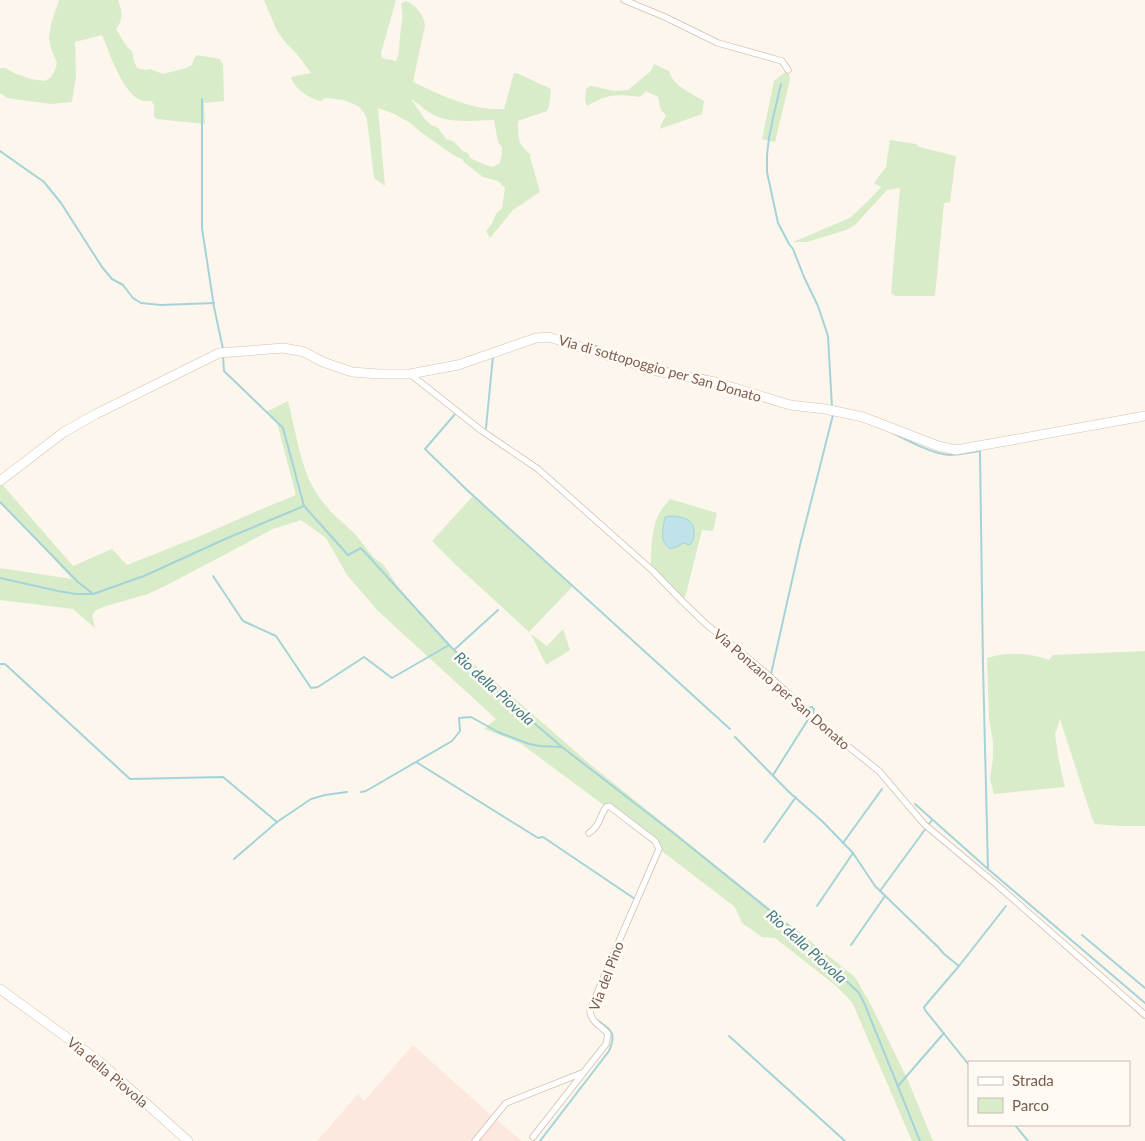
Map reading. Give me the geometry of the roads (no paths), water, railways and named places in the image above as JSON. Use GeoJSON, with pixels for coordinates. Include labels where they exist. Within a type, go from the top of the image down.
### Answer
{"type":"FeatureCollection","features":[{"type":"Feature","properties":{"kind":"street"},"geometry":{"type":"LineString","coordinates":[[624,0],[665,17],[718,43],[782,61],[788,70]]}},
{"type":"Feature","properties":{"kind":"street","name":"Via di sottopoggio per San Donato"},"geometry":{"type":"LineString","coordinates":[[0,481],[64,432],[96,414],[223,353],[284,348],[304,352],[322,362],[352,372],[410,374],[458,365],[536,338],[549,337],[657,371],[715,382],[790,405],[863,417],[938,446],[956,450],[1145,416]]}},
{"type":"Feature","properties":{"kind":"street","name":"Via Ponzano per San Donato"},"geometry":{"type":"LineString","coordinates":[[410,374],[482,431],[538,469],[653,571],[706,624],[766,673],[820,724],[879,772],[927,827],[997,885],[1145,1015]]}},
{"type":"Feature","properties":{"kind":"street","name":"Via del Pino"},"geometry":{"type":"LineString","coordinates":[[533,1137],[606,1044],[608,1034],[591,1018],[590,1010],[659,849],[655,842],[609,806],[603,811],[594,830],[589,833]]}},
{"type":"Feature","properties":{"kind":"street","name":"Via della Piovola"},"geometry":{"type":"LineString","coordinates":[[0,989],[99,1061],[188,1141]]}},
{"type":"Feature","properties":{"kind":"street"},"geometry":{"type":"LineString","coordinates":[[476,1141],[506,1103],[583,1073]]}},
{"type":"Feature","properties":{"kind":"water"},"geometry":{"type":"Polygon","coordinates":[[[670,516],[690,521],[694,528],[694,536],[690,545],[683,543],[670,549],[664,542],[665,517],[670,516]]]}},
{"type":"Feature","properties":{"kind":"waterway"},"geometry":{"type":"LineString","coordinates":[[781,84],[769,138],[767,172],[778,223],[793,249],[818,306],[828,336],[832,408]]}},
{"type":"Feature","properties":{"kind":"waterway"},"geometry":{"type":"LineString","coordinates":[[202,99],[202,228],[214,307],[223,349]]}},
{"type":"Feature","properties":{"kind":"waterway"},"geometry":{"type":"LineString","coordinates":[[0,151],[44,182],[61,203],[102,267],[112,279],[123,285],[133,298],[141,303],[161,305],[214,303]]}},
{"type":"Feature","properties":{"kind":"waterway"},"geometry":{"type":"LineString","coordinates":[[586,344],[608,351]]}},
{"type":"Feature","properties":{"kind":"waterway","name":"Rio della Piovola"},"geometry":{"type":"LineString","coordinates":[[223,356],[224,371],[283,428],[304,506],[348,555],[361,548],[450,646],[492,687],[562,747],[789,926],[859,993],[920,1141]]}},
{"type":"Feature","properties":{"kind":"waterway"},"geometry":{"type":"LineString","coordinates":[[486,428],[493,356]]}},
{"type":"Feature","properties":{"kind":"waterway"},"geometry":{"type":"LineString","coordinates":[[646,363],[675,370]]}},
{"type":"Feature","properties":{"kind":"waterway"},"geometry":{"type":"LineString","coordinates":[[689,373],[706,376]]}},
{"type":"Feature","properties":{"kind":"waterway"},"geometry":{"type":"LineString","coordinates":[[457,413],[425,449],[467,490],[730,729]]}},
{"type":"Feature","properties":{"kind":"waterway"},"geometry":{"type":"LineString","coordinates":[[772,675],[800,545],[833,415]]}},
{"type":"Feature","properties":{"kind":"waterway"},"geometry":{"type":"LineString","coordinates":[[891,432],[942,454],[953,455],[980,451],[988,869]]}},
{"type":"Feature","properties":{"kind":"waterway","name":"Rio della Piovola"},"geometry":{"type":"LineString","coordinates":[[0,502],[78,582],[92,593]]}},
{"type":"Feature","properties":{"kind":"waterway","name":"Rio della Piovola"},"geometry":{"type":"LineString","coordinates":[[0,578],[58,591],[93,594],[144,576],[304,506]]}},
{"type":"Feature","properties":{"kind":"waterway"},"geometry":{"type":"LineString","coordinates":[[213,576],[243,621],[276,636],[311,688],[318,687],[364,657],[392,678],[449,645]]}},
{"type":"Feature","properties":{"kind":"waterway"},"geometry":{"type":"LineString","coordinates":[[454,650],[498,610]]}},
{"type":"Feature","properties":{"kind":"waterway"},"geometry":{"type":"LineString","coordinates":[[0,664],[5,664],[130,779],[223,777],[277,822]]}},
{"type":"Feature","properties":{"kind":"waterway"},"geometry":{"type":"LineString","coordinates":[[775,678],[808,708],[812,707],[814,709],[813,713]]}},
{"type":"Feature","properties":{"kind":"waterway"},"geometry":{"type":"LineString","coordinates":[[361,792],[366,791],[452,741],[460,731],[459,718],[471,717],[498,732],[529,744],[562,747]]}},
{"type":"Feature","properties":{"kind":"waterway"},"geometry":{"type":"LineString","coordinates":[[773,775],[809,718]]}},
{"type":"Feature","properties":{"kind":"waterway"},"geometry":{"type":"LineString","coordinates":[[735,737],[853,853],[875,886],[944,954],[959,966]]}},
{"type":"Feature","properties":{"kind":"waterway"},"geometry":{"type":"LineString","coordinates":[[416,762],[538,838],[543,837],[635,899]]}},
{"type":"Feature","properties":{"kind":"waterway"},"geometry":{"type":"LineString","coordinates":[[843,843],[882,789]]}},
{"type":"Feature","properties":{"kind":"waterway"},"geometry":{"type":"LineString","coordinates":[[234,859],[277,822],[311,799],[347,792]]}},
{"type":"Feature","properties":{"kind":"waterway"},"geometry":{"type":"LineString","coordinates":[[764,842],[796,797]]}},
{"type":"Feature","properties":{"kind":"waterway"},"geometry":{"type":"LineString","coordinates":[[915,804],[1145,1003]]}},
{"type":"Feature","properties":{"kind":"waterway"},"geometry":{"type":"LineString","coordinates":[[880,891],[932,820]]}},
{"type":"Feature","properties":{"kind":"waterway"},"geometry":{"type":"LineString","coordinates":[[817,906],[853,853]]}},
{"type":"Feature","properties":{"kind":"waterway"},"geometry":{"type":"LineString","coordinates":[[851,945],[885,896]]}},
{"type":"Feature","properties":{"kind":"waterway"},"geometry":{"type":"LineString","coordinates":[[968,1064],[924,1007],[1006,906]]}},
{"type":"Feature","properties":{"kind":"waterway"},"geometry":{"type":"LineString","coordinates":[[1082,935],[1145,988]]}},
{"type":"Feature","properties":{"kind":"waterway"},"geometry":{"type":"LineString","coordinates":[[540,1141],[609,1051],[612,1040],[611,1032],[597,1020]]}},
{"type":"Feature","properties":{"kind":"waterway"},"geometry":{"type":"LineString","coordinates":[[898,1086],[944,1033]]}},
{"type":"Feature","properties":{"kind":"waterway"},"geometry":{"type":"LineString","coordinates":[[729,1036],[845,1141]]}},
{"type":"Feature","properties":{"kind":"waterway"},"geometry":{"type":"LineString","coordinates":[[1016,1126],[1028,1141]]}}]}
